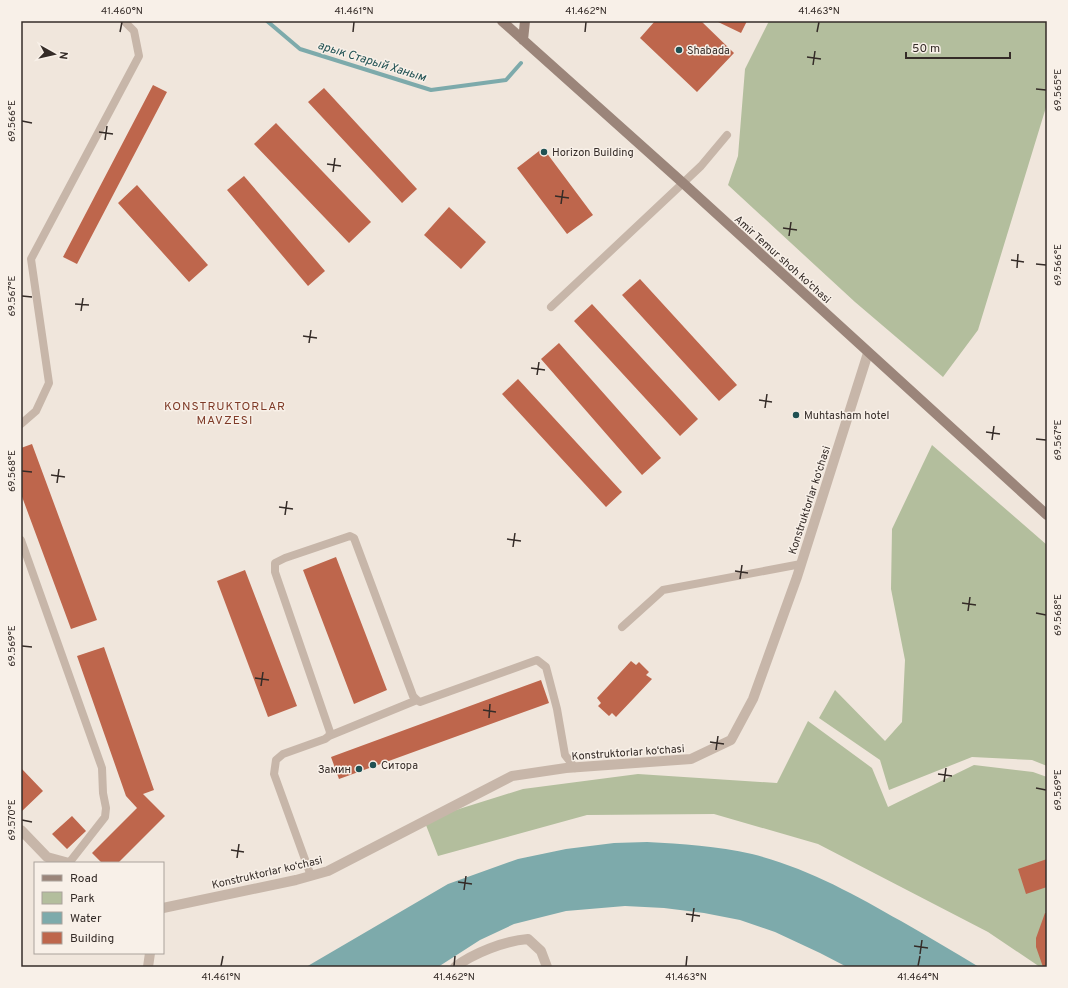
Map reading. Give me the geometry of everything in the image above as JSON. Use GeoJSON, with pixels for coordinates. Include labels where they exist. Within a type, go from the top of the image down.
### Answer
{"type":"FeatureCollection","features":[{"type":"Feature","properties":{"kind":"main road"},"geometry":{"type":"LineString","coordinates":[[523,40],[525,21]]}},
{"type":"Feature","properties":{"kind":"main road","name":"Amir Temur shoh ko‘chasi"},"geometry":{"type":"LineString","coordinates":[[507,23],[523,40],[683,183],[1047,516]]}},
{"type":"Feature","properties":{"kind":"street","name":"Konstruktorlar ko‘chasi"},"geometry":{"type":"LineString","coordinates":[[164,908],[328,871],[512,776],[575,768],[691,759],[731,740],[753,699],[801,564],[868,353]]}},
{"type":"Feature","properties":{"kind":"street"},"geometry":{"type":"LineString","coordinates":[[21,830],[47,857],[65,862]]}},
{"type":"Feature","properties":{"kind":"street"},"geometry":{"type":"LineString","coordinates":[[455,967],[466,959],[513,940],[528,939],[541,951],[547,967]]}},
{"type":"Feature","properties":{"kind":"street"},"geometry":{"type":"LineString","coordinates":[[148,967],[150,954]]}},
{"type":"Feature","properties":{"kind":"lane"},"geometry":{"type":"LineString","coordinates":[[21,424],[36,411],[49,383],[31,259],[139,56],[134,31],[124,21]]}},
{"type":"Feature","properties":{"kind":"lane"},"geometry":{"type":"LineString","coordinates":[[551,307],[683,183],[727,135]]}},
{"type":"Feature","properties":{"kind":"lane"},"geometry":{"type":"LineString","coordinates":[[329,736],[329,726],[275,572],[275,563],[285,558],[350,536],[354,538],[413,696],[420,702],[537,660],[546,666],[557,709],[566,755],[575,768]]}},
{"type":"Feature","properties":{"kind":"lane"},"geometry":{"type":"LineString","coordinates":[[21,540],[102,768],[103,793],[106,808],[105,817],[70,862]]}},
{"type":"Feature","properties":{"kind":"lane"},"geometry":{"type":"LineString","coordinates":[[622,627],[663,590],[801,564]]}},
{"type":"Feature","properties":{"kind":"lane"},"geometry":{"type":"LineString","coordinates":[[311,876],[274,774],[276,760],[283,754],[417,700]]}},
{"type":"Feature","properties":{"kind":"green space"},"geometry":{"type":"Polygon","coordinates":[[[769,21],[1047,21],[1047,104],[978,330],[943,377],[855,302],[728,185],[738,156],[745,69],[769,21]]]}},
{"type":"Feature","properties":{"kind":"green space"},"geometry":{"type":"Polygon","coordinates":[[[932,445],[1047,545],[1047,766],[1032,760],[972,757],[889,790],[880,760],[819,718],[835,690],[885,741],[902,722],[905,660],[891,589],[892,529],[932,445]]]}},
{"type":"Feature","properties":{"kind":"green space"},"geometry":{"type":"Polygon","coordinates":[[[808,721],[872,768],[888,807],[974,765],[1033,772],[1047,777],[1047,967],[1040,967],[988,932],[818,844],[714,814],[587,815],[438,856],[424,820],[523,789],[638,774],[777,783],[808,721]]]}},
{"type":"Feature","properties":{"kind":"water"},"geometry":{"type":"Polygon","coordinates":[[[647,842],[726,849],[752,854],[791,866],[829,882],[865,901],[979,967],[847,967],[775,932],[740,920],[704,913],[664,908],[625,906],[566,911],[514,924],[480,940],[438,967],[306,967],[448,884],[518,859],[566,849],[614,843],[647,842]]]}},
{"type":"Feature","properties":{"kind":"building"},"geometry":{"type":"Polygon","coordinates":[[[655,21],[701,21],[734,53],[697,92],[640,38],[655,21]]]}},
{"type":"Feature","properties":{"kind":"building"},"geometry":{"type":"Polygon","coordinates":[[[716,21],[747,21],[741,33],[716,21]]]}},
{"type":"Feature","properties":{"kind":"building"},"geometry":{"type":"Polygon","coordinates":[[[153,85],[167,92],[77,264],[63,257],[153,85]]]}},
{"type":"Feature","properties":{"kind":"building"},"geometry":{"type":"Polygon","coordinates":[[[324,88],[417,189],[402,203],[308,102],[324,88]]]}},
{"type":"Feature","properties":{"kind":"building"},"geometry":{"type":"Polygon","coordinates":[[[276,123],[371,222],[349,243],[254,144],[276,123]]]}},
{"type":"Feature","properties":{"kind":"building"},"geometry":{"type":"Polygon","coordinates":[[[543,148],[593,215],[567,234],[517,168],[543,148]]]}},
{"type":"Feature","properties":{"kind":"building"},"geometry":{"type":"Polygon","coordinates":[[[244,176],[325,271],[308,286],[227,190],[244,176]]]}},
{"type":"Feature","properties":{"kind":"building"},"geometry":{"type":"Polygon","coordinates":[[[137,185],[208,265],[189,282],[118,203],[137,185]]]}},
{"type":"Feature","properties":{"kind":"building"},"geometry":{"type":"Polygon","coordinates":[[[449,207],[486,242],[461,269],[424,235],[449,207]]]}},
{"type":"Feature","properties":{"kind":"building"},"geometry":{"type":"Polygon","coordinates":[[[640,279],[737,385],[719,401],[622,295],[640,279]]]}},
{"type":"Feature","properties":{"kind":"building"},"geometry":{"type":"Polygon","coordinates":[[[592,304],[698,419],[680,436],[574,321],[592,304]]]}},
{"type":"Feature","properties":{"kind":"building"},"geometry":{"type":"Polygon","coordinates":[[[559,343],[661,458],[642,475],[541,359],[559,343]]]}},
{"type":"Feature","properties":{"kind":"building"},"geometry":{"type":"Polygon","coordinates":[[[518,379],[622,492],[606,507],[502,394],[518,379]]]}},
{"type":"Feature","properties":{"kind":"building"},"geometry":{"type":"Polygon","coordinates":[[[32,444],[97,620],[71,629],[21,494],[21,448],[32,444]]]}},
{"type":"Feature","properties":{"kind":"building"},"geometry":{"type":"Polygon","coordinates":[[[336,557],[387,690],[354,704],[303,570],[336,557]]]}},
{"type":"Feature","properties":{"kind":"building"},"geometry":{"type":"Polygon","coordinates":[[[245,570],[297,706],[268,717],[217,581],[245,570]]]}},
{"type":"Feature","properties":{"kind":"building"},"geometry":{"type":"Polygon","coordinates":[[[104,647],[154,790],[143,794],[165,816],[119,862],[101,862],[92,853],[137,808],[126,796],[77,656],[104,647]]]}},
{"type":"Feature","properties":{"kind":"building"},"geometry":{"type":"Polygon","coordinates":[[[631,661],[636,665],[639,662],[649,672],[646,675],[652,679],[616,717],[612,713],[609,716],[598,706],[601,703],[597,698],[631,661]]]}},
{"type":"Feature","properties":{"kind":"building"},"geometry":{"type":"Polygon","coordinates":[[[541,680],[549,703],[339,779],[331,757],[541,680]]]}},
{"type":"Feature","properties":{"kind":"building"},"geometry":{"type":"Polygon","coordinates":[[[21,768],[43,791],[21,812],[21,768]]]}},
{"type":"Feature","properties":{"kind":"building"},"geometry":{"type":"Polygon","coordinates":[[[72,816],[86,831],[67,849],[52,834],[72,816]]]}},
{"type":"Feature","properties":{"kind":"building"},"geometry":{"type":"Polygon","coordinates":[[[1047,859],[1047,887],[1026,894],[1018,869],[1047,859]]]}},
{"type":"Feature","properties":{"kind":"building"},"geometry":{"type":"Polygon","coordinates":[[[1045,913],[1047,913],[1047,967],[1043,967],[1036,947],[1036,938],[1045,913]]]}},
{"type":"Feature","properties":{"kind":"waterway","name":"арык Старый Ханым"},"geometry":{"type":"LineString","coordinates":[[267,21],[300,49],[431,90],[506,80],[521,63]]}},
{"type":"Feature","properties":{"kind":"place","name":"Shabada"},"geometry":{"type":"Point","coordinates":[679,50]}},
{"type":"Feature","properties":{"kind":"place","name":"Horizon Building"},"geometry":{"type":"Point","coordinates":[544,152]}},
{"type":"Feature","properties":{"kind":"place","name":"Muhtasham hotel"},"geometry":{"type":"Point","coordinates":[796,415]}},
{"type":"Feature","properties":{"kind":"place","name":"Ситора"},"geometry":{"type":"Point","coordinates":[373,765]}},
{"type":"Feature","properties":{"kind":"place","name":"Замин"},"geometry":{"type":"Point","coordinates":[359,769]}},
{"type":"Feature","properties":{"kind":"district","name":"KONSTRUKTORLAR MAVZESI"},"geometry":{"type":"Point","coordinates":[225,413]}}]}
